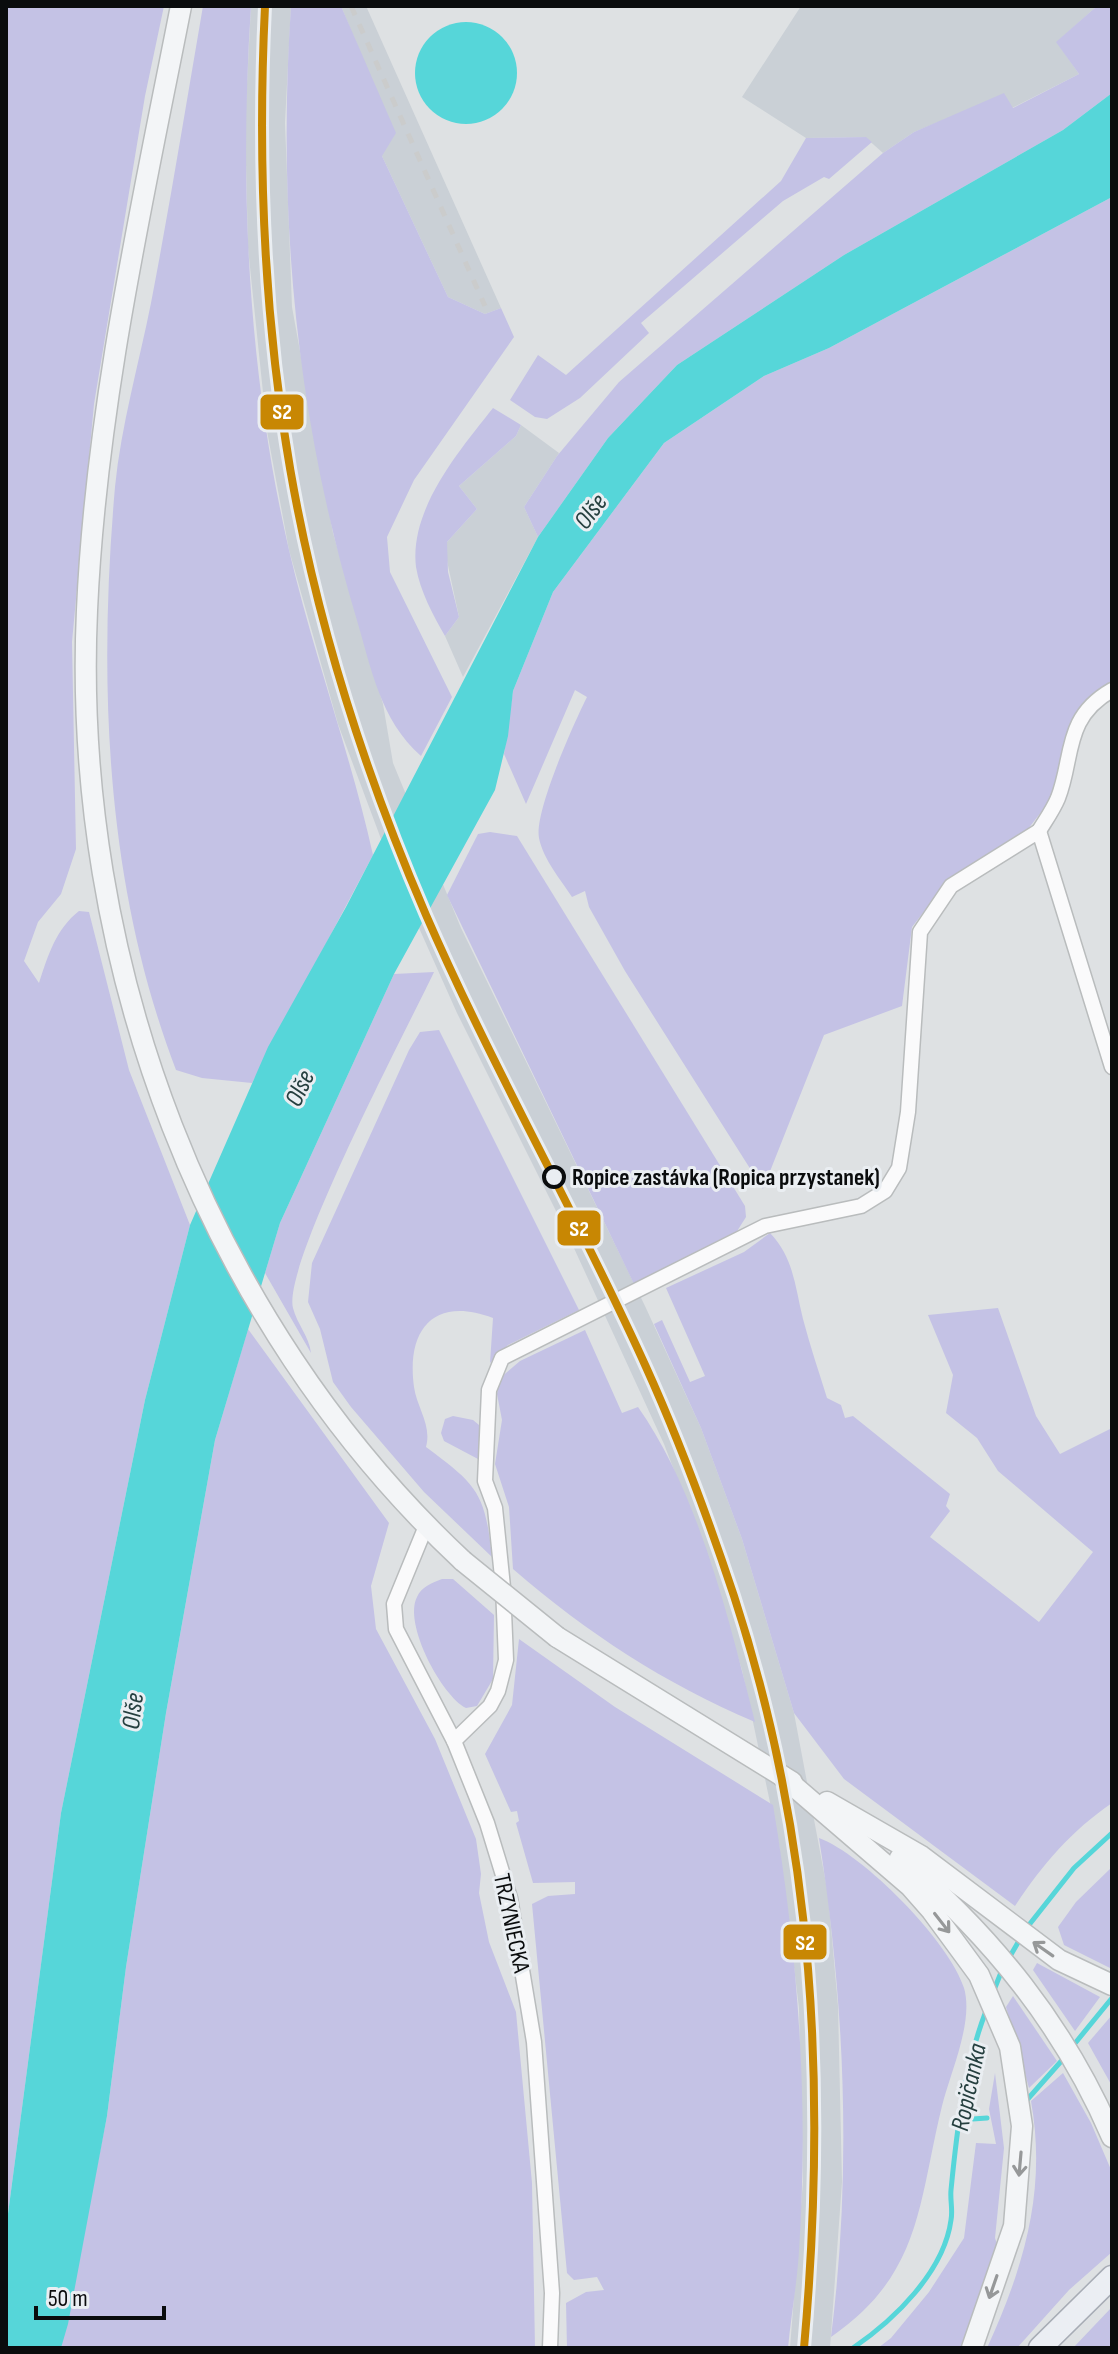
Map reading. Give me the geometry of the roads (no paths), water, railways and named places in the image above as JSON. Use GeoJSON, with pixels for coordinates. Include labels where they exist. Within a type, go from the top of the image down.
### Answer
{"type":"FeatureCollection","features":[{"type":"Feature","properties":{"kind":"main road"},"geometry":{"type":"LineString","coordinates":[[181,6],[112,380],[90,554],[86,655],[90,753],[103,884],[141,1043],[184,1159],[228,1247],[288,1349],[359,1450],[426,1526],[463,1561],[557,1637],[724,1742],[921,1856],[1059,1960],[1112,1985]]}},
{"type":"Feature","properties":{"kind":"main road"},"geometry":{"type":"LineString","coordinates":[[782,1776],[886,1846],[981,1934],[1049,2018],[1095,2099],[1112,2137]]}},
{"type":"Feature","properties":{"kind":"main road"},"geometry":{"type":"LineString","coordinates":[[782,1776],[910,1886],[958,1943],[990,1995],[1010,2047],[1021,2108],[1022,2144],[1014,2226],[972,2348]]}},
{"type":"Feature","properties":{"kind":"main road"},"geometry":{"type":"LineString","coordinates":[[1040,2348],[1112,2277]]}},
{"type":"Feature","properties":{"kind":"main road"},"geometry":{"type":"LineString","coordinates":[[1055,2348],[1088,2300]]}},
{"type":"Feature","properties":{"kind":"street"},"geometry":{"type":"LineString","coordinates":[[454,1741],[490,1706],[498,1691],[506,1660],[496,1524],[485,1481],[489,1390],[502,1358],[765,1226],[861,1206],[885,1191],[899,1168],[908,1112],[920,932],[951,886],[1039,831],[1058,798],[1070,739],[1081,721],[1112,690]]}},
{"type":"Feature","properties":{"kind":"street"},"geometry":{"type":"LineString","coordinates":[[1039,831],[1112,1067]]}},
{"type":"Feature","properties":{"kind":"street","name":"TRZYNIECKA"},"geometry":{"type":"LineString","coordinates":[[426,1526],[394,1604],[396,1629],[454,1741],[487,1823],[510,1898],[534,2042],[552,2293],[550,2348]]}},
{"type":"Feature","properties":{"kind":"water"},"geometry":{"type":"Polygon","coordinates":[[[466,22],[485,26],[502,37],[513,54],[517,73],[513,92],[502,109],[485,120],[466,124],[447,120],[430,109],[419,92],[415,73],[419,54],[430,37],[447,26],[466,22]]]}},
{"type":"Feature","properties":{"kind":"water","name":"Olše"},"geometry":{"type":"Polygon","coordinates":[[[1112,93],[1112,197],[829,348],[764,376],[664,443],[553,592],[513,691],[508,736],[495,790],[394,974],[280,1223],[215,1440],[166,1713],[126,1967],[107,2116],[68,2324],[61,2348],[6,2348],[6,2229],[61,1813],[145,1400],[190,1225],[268,1047],[346,907],[538,537],[608,438],[677,365],[844,255],[1063,130],[1112,93]]]}},
{"type":"Feature","properties":{"kind":"waterway","name":"Ropičanka"},"geometry":{"type":"LineString","coordinates":[[1025,1930],[1074,1868],[1112,1833]]}},
{"type":"Feature","properties":{"kind":"waterway","name":"Ropičanka"},"geometry":{"type":"LineString","coordinates":[[1009,1958],[1020,1939]]}},
{"type":"Feature","properties":{"kind":"waterway","name":"Ropičanka"},"geometry":{"type":"LineString","coordinates":[[994,1990],[1002,1970]]}},
{"type":"Feature","properties":{"kind":"waterway"},"geometry":{"type":"LineString","coordinates":[[1072,2047],[1112,1998]]}},
{"type":"Feature","properties":{"kind":"waterway","name":"Ropičanka"},"geometry":{"type":"LineString","coordinates":[[853,2348],[885,2324],[915,2293],[928,2276],[946,2239],[952,2216],[951,2190],[962,2099],[986,2011]]}},
{"type":"Feature","properties":{"kind":"waterway"},"geometry":{"type":"LineString","coordinates":[[1026,2101],[1064,2058]]}},
{"type":"Feature","properties":{"kind":"waterway"},"geometry":{"type":"LineString","coordinates":[[958,2120],[987,2118]]}},
{"type":"Feature","properties":{"kind":"railway"},"geometry":{"type":"LineString","coordinates":[[351,6],[485,306]]}},
{"type":"Feature","properties":{"kind":"place","name":"Ropice zastávka (Ropica przystanek)"},"geometry":{"type":"Point","coordinates":[554,1177]}}]}
